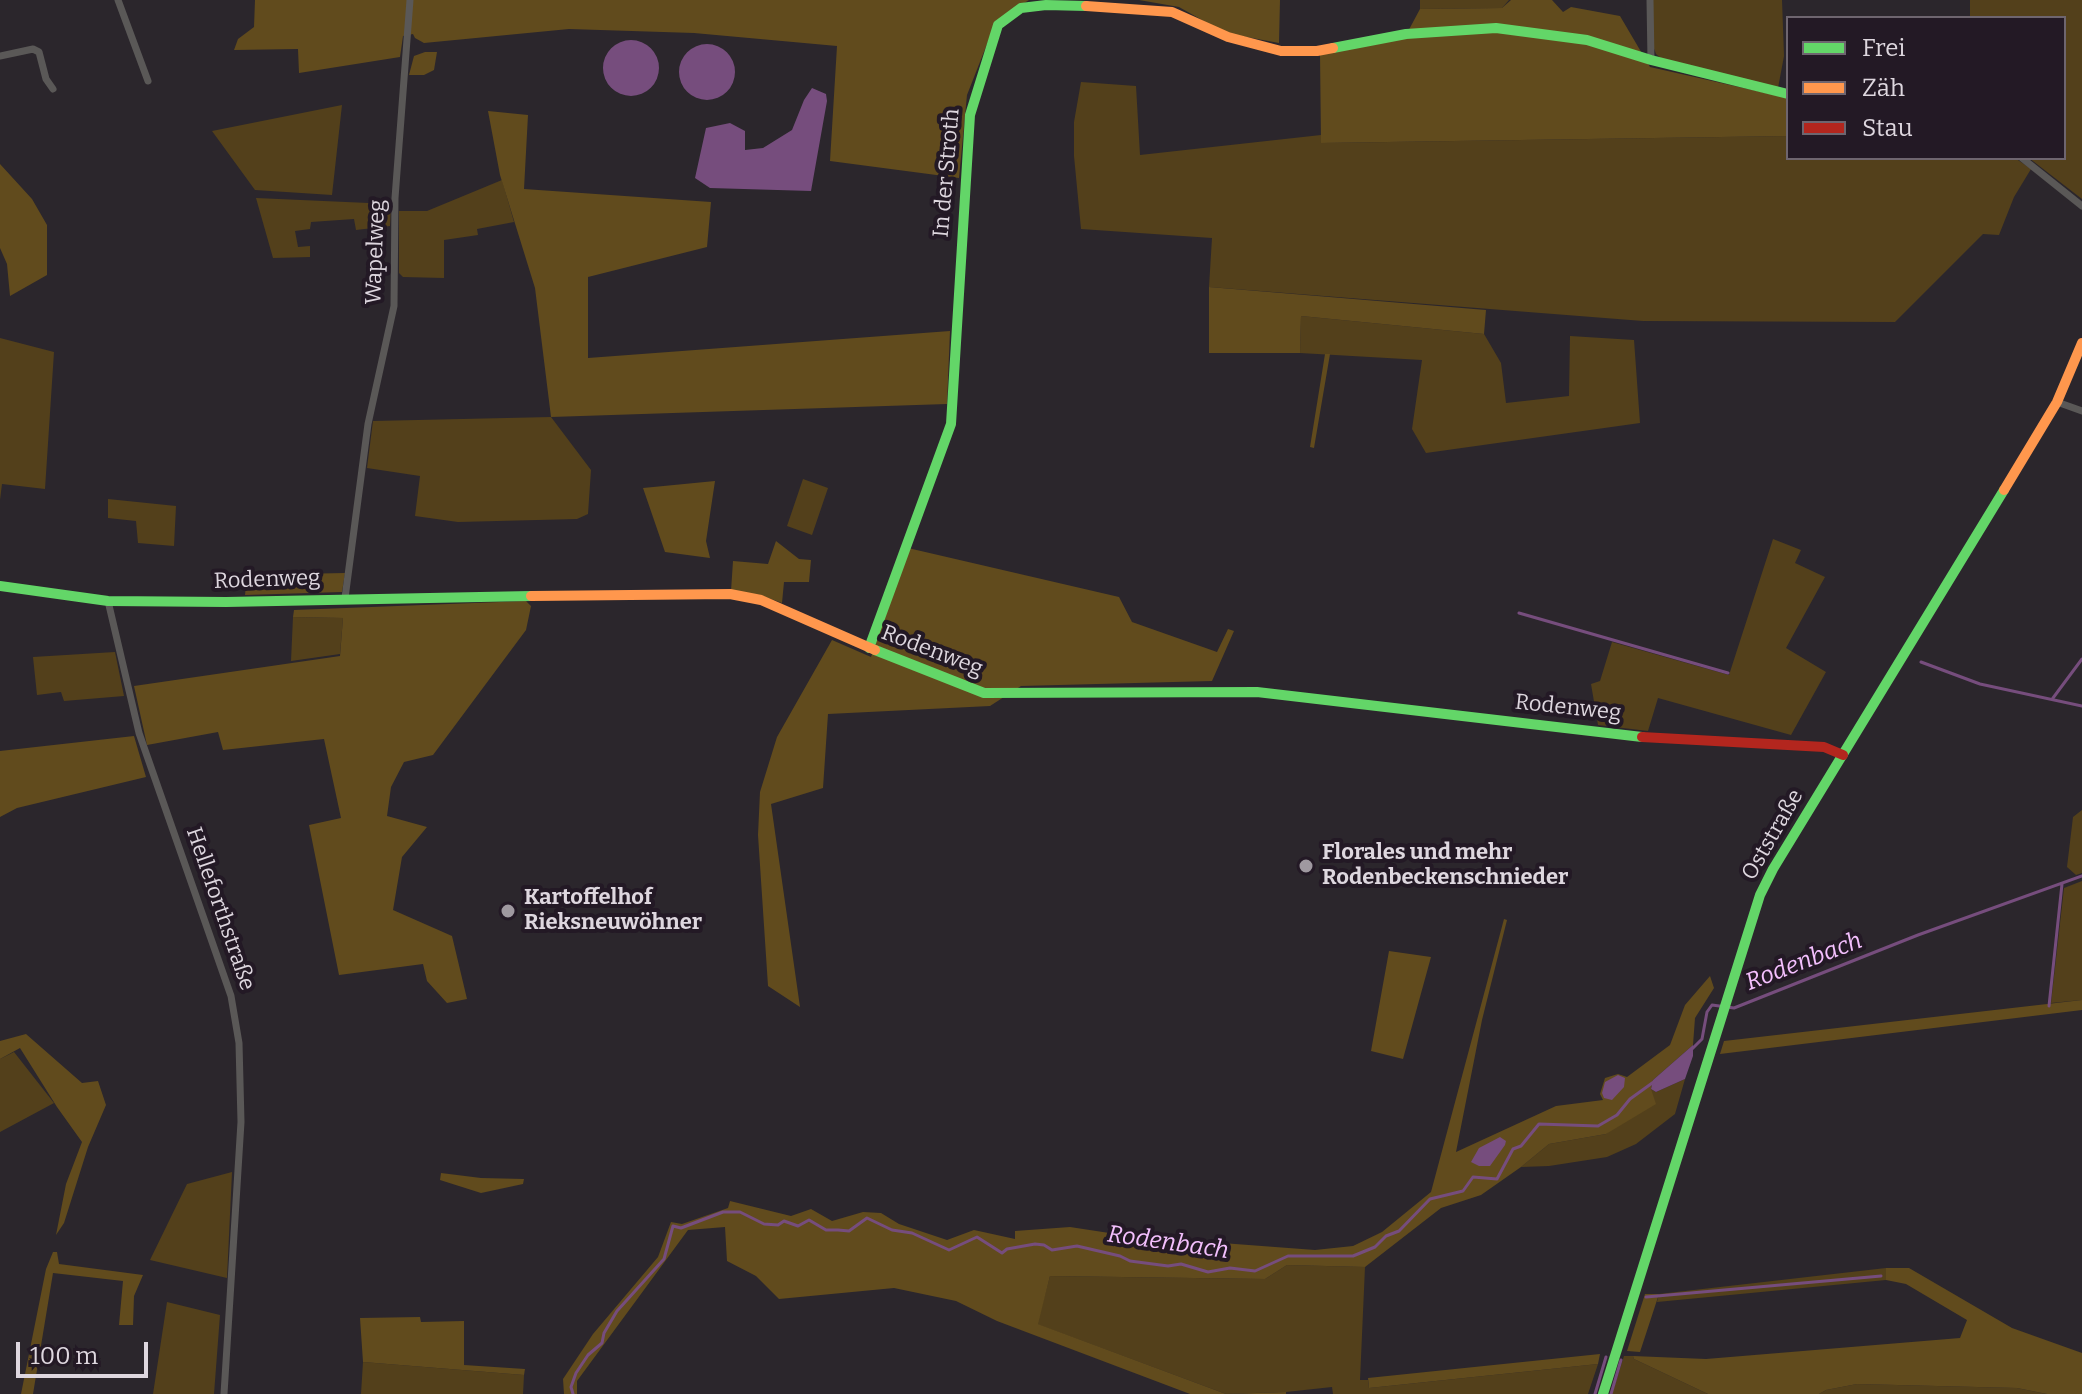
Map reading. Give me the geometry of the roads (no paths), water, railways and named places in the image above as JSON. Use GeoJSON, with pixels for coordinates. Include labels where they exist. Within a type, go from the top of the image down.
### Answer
{"type":"FeatureCollection","features":[{"type":"Feature","properties":{"kind":"street"},"geometry":{"type":"LineString","coordinates":[[118,0],[148,81]]}},
{"type":"Feature","properties":{"kind":"street","name":"Wapelweg"},"geometry":{"type":"LineString","coordinates":[[345,598],[368,424],[394,306],[395,198],[410,0]]}},
{"type":"Feature","properties":{"kind":"street"},"geometry":{"type":"LineString","coordinates":[[1650,0],[1651,60]]}},
{"type":"Feature","properties":{"kind":"street","name":"In der Stroth"},"geometry":{"type":"LineString","coordinates":[[869,648],[951,424],[970,115],[998,25],[1021,8],[1046,5],[1172,12],[1228,37],[1281,51],[1317,51],[1406,34],[1496,28],[1587,40],[1651,60],[1786,94]]}},
{"type":"Feature","properties":{"kind":"street"},"geometry":{"type":"LineString","coordinates":[[0,56],[33,49],[39,52],[46,79],[53,89]]}},
{"type":"Feature","properties":{"kind":"street"},"geometry":{"type":"LineString","coordinates":[[2024,160],[2082,206]]}},
{"type":"Feature","properties":{"kind":"street","name":"Oststraße"},"geometry":{"type":"LineString","coordinates":[[1603,1394],[1760,895],[2057,402],[2082,343]]}},
{"type":"Feature","properties":{"kind":"street"},"geometry":{"type":"LineString","coordinates":[[2057,402],[2082,411]]}},
{"type":"Feature","properties":{"kind":"street"},"geometry":{"type":"LineString","coordinates":[[0,586],[108,601]]}},
{"type":"Feature","properties":{"kind":"street","name":"Rodenweg"},"geometry":{"type":"LineString","coordinates":[[108,601],[730,594],[761,600],[869,648],[984,693],[1257,692],[1671,740],[1824,747],[1843,755]]}},
{"type":"Feature","properties":{"kind":"street","name":"Helleforthstraße"},"geometry":{"type":"LineString","coordinates":[[108,601],[139,733],[231,996],[239,1043],[241,1122],[224,1394]]}},
{"type":"Feature","properties":{"kind":"waterway"},"geometry":{"type":"LineString","coordinates":[[1519,613],[1728,673]]}},
{"type":"Feature","properties":{"kind":"waterway"},"geometry":{"type":"LineString","coordinates":[[2053,698],[2082,659]]}},
{"type":"Feature","properties":{"kind":"waterway"},"geometry":{"type":"LineString","coordinates":[[1921,662],[1980,684],[2082,706]]}},
{"type":"Feature","properties":{"kind":"waterway","name":"Rodenbach"},"geometry":{"type":"LineString","coordinates":[[1691,1050],[1702,1039],[1707,1012],[1712,1005],[1734,1008],[1918,935],[2082,876]]}},
{"type":"Feature","properties":{"kind":"waterway"},"geometry":{"type":"LineString","coordinates":[[2049,1006],[2062,884]]}},
{"type":"Feature","properties":{"kind":"waterway","name":"Rodenbach"},"geometry":{"type":"LineString","coordinates":[[573,1394],[571,1387],[576,1373],[588,1355],[602,1343],[604,1333],[617,1311],[664,1259],[673,1226],[681,1228],[723,1212],[740,1212],[764,1224],[778,1225],[784,1221],[798,1226],[809,1220],[826,1230],[849,1231],[867,1218],[949,1250],[977,1237],[1002,1253],[1007,1249],[1035,1244],[1052,1250],[1077,1246],[1130,1261],[1168,1266],[1181,1264],[1208,1272],[1230,1268],[1255,1271],[1288,1256],[1353,1256],[1375,1247],[1386,1236],[1399,1231],[1430,1199],[1463,1191],[1473,1177],[1497,1179],[1513,1149],[1521,1146],[1539,1124],[1598,1126],[1617,1115],[1630,1099],[1655,1081]]}},
{"type":"Feature","properties":{"kind":"waterway"},"geometry":{"type":"LineString","coordinates":[[1646,1297],[1881,1276]]}},
{"type":"Feature","properties":{"kind":"waterway"},"geometry":{"type":"LineString","coordinates":[[1595,1394],[1606,1357]]}},
{"type":"Feature","properties":{"kind":"waterway"},"geometry":{"type":"LineString","coordinates":[[1611,1394],[1621,1360]]}},
{"type":"Feature","properties":{"kind":"place","name":"Florales und mehr Rodenbeckenschnieder"},"geometry":{"type":"Point","coordinates":[1306,866]}},
{"type":"Feature","properties":{"kind":"place","name":"Kartoffelhof Rieksneuwöhner"},"geometry":{"type":"Point","coordinates":[508,911]}}]}
